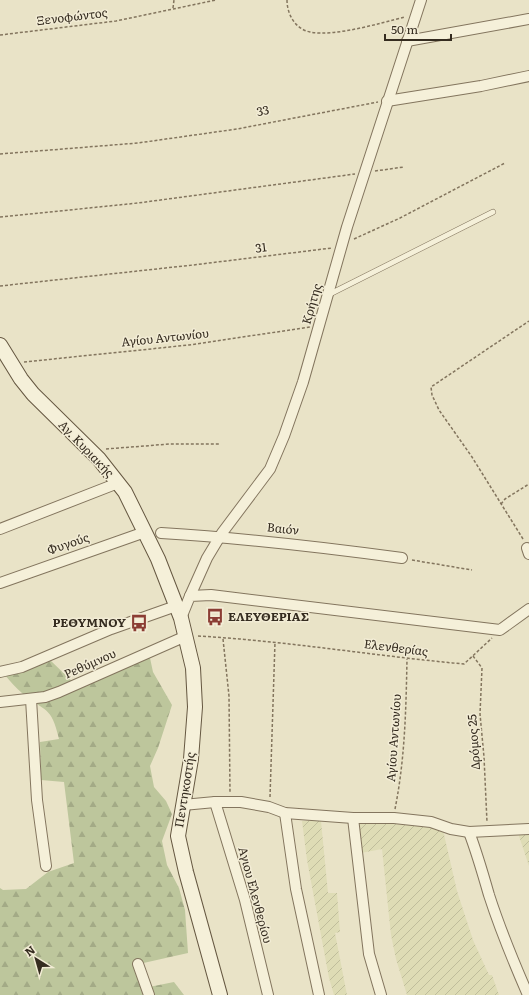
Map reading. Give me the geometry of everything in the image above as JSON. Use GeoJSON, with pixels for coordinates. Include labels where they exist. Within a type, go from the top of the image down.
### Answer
{"type":"FeatureCollection","features":[{"type":"Feature","properties":{"kind":"street","name":"Κρήτης"},"geometry":{"type":"LineString","coordinates":[[179,612],[190,596],[207,558],[220,536],[270,469],[284,436],[320,325],[364,173],[421,0]]}},
{"type":"Feature","properties":{"kind":"street"},"geometry":{"type":"LineString","coordinates":[[407,41],[529,19]]}},
{"type":"Feature","properties":{"kind":"street"},"geometry":{"type":"LineString","coordinates":[[387,101],[474,87],[529,76]]}},
{"type":"Feature","properties":{"kind":"street","name":"Αγ. Κυριακής"},"geometry":{"type":"LineString","coordinates":[[0,344],[11,364],[33,394],[92,452],[118,483],[134,507],[158,559],[179,612]]}},
{"type":"Feature","properties":{"kind":"street"},"geometry":{"type":"LineString","coordinates":[[0,529],[118,483]]}},
{"type":"Feature","properties":{"kind":"street","name":"Φυγούς"},"geometry":{"type":"LineString","coordinates":[[0,583],[145,532]]}},
{"type":"Feature","properties":{"kind":"street","name":"Βαιόν"},"geometry":{"type":"LineString","coordinates":[[161,533],[220,536],[311,545],[402,558]]}},
{"type":"Feature","properties":{"kind":"street"},"geometry":{"type":"LineString","coordinates":[[190,596],[210,595],[500,630],[529,609]]}},
{"type":"Feature","properties":{"kind":"street"},"geometry":{"type":"LineString","coordinates":[[0,672],[22,667],[111,629],[179,612]]}},
{"type":"Feature","properties":{"kind":"street","name":"Πεντηκοστής"},"geometry":{"type":"LineString","coordinates":[[179,612],[193,668],[195,707],[191,759],[179,824],[180,844],[220,995]]}},
{"type":"Feature","properties":{"kind":"street","name":"Ρεθύμνου"},"geometry":{"type":"LineString","coordinates":[[0,702],[45,697],[186,636]]}},
{"type":"Feature","properties":{"kind":"street"},"geometry":{"type":"LineString","coordinates":[[31,699],[37,800],[46,866]]}},
{"type":"Feature","properties":{"kind":"street"},"geometry":{"type":"LineString","coordinates":[[183,805],[215,802],[241,802],[269,807],[285,813],[353,818],[394,818],[431,822],[452,829],[469,832],[529,829]]}},
{"type":"Feature","properties":{"kind":"street","name":"Αγιου Ελενθερίου"},"geometry":{"type":"LineString","coordinates":[[215,802],[245,900],[268,995]]}},
{"type":"Feature","properties":{"kind":"street"},"geometry":{"type":"LineString","coordinates":[[285,813],[296,889],[319,995]]}},
{"type":"Feature","properties":{"kind":"street"},"geometry":{"type":"LineString","coordinates":[[353,818],[369,954],[381,995]]}},
{"type":"Feature","properties":{"kind":"street"},"geometry":{"type":"LineString","coordinates":[[469,832],[480,861],[489,896],[512,959],[528,995]]}},
{"type":"Feature","properties":{"kind":"street"},"geometry":{"type":"LineString","coordinates":[[138,964],[149,995]]}},
{"type":"Feature","properties":{"kind":"lane"},"geometry":{"type":"LineString","coordinates":[[328,295],[493,212]]}},
{"type":"Feature","properties":{"kind":"path"},"geometry":{"type":"LineString","coordinates":[[173,8],[174,0]]}},
{"type":"Feature","properties":{"kind":"path","name":"Ξενοφώντος"},"geometry":{"type":"LineString","coordinates":[[0,35],[116,21],[216,0]]}},
{"type":"Feature","properties":{"kind":"path"},"geometry":{"type":"LineString","coordinates":[[287,0],[288,13],[292,20],[304,30],[323,34],[368,26],[416,14]]}},
{"type":"Feature","properties":{"kind":"path","name":"33"},"geometry":{"type":"LineString","coordinates":[[0,154],[138,143],[237,129],[387,101]]}},
{"type":"Feature","properties":{"kind":"path","name":"31"},"geometry":{"type":"LineString","coordinates":[[0,286],[269,256],[342,246],[400,218],[505,163]]}},
{"type":"Feature","properties":{"kind":"path"},"geometry":{"type":"LineString","coordinates":[[0,216],[153,201],[404,167]]}},
{"type":"Feature","properties":{"kind":"path"},"geometry":{"type":"LineString","coordinates":[[528,551],[472,457],[439,410],[432,395],[431,387],[529,321]]}},
{"type":"Feature","properties":{"kind":"path","name":"Αγίου Αντωνίου"},"geometry":{"type":"LineString","coordinates":[[11,364],[196,344],[320,325]]}},
{"type":"Feature","properties":{"kind":"path"},"geometry":{"type":"LineString","coordinates":[[92,452],[100,449],[170,444],[220,444]]}},
{"type":"Feature","properties":{"kind":"path"},"geometry":{"type":"LineString","coordinates":[[500,504],[505,499],[529,484]]}},
{"type":"Feature","properties":{"kind":"path"},"geometry":{"type":"LineString","coordinates":[[402,558],[472,570]]}},
{"type":"Feature","properties":{"kind":"path","name":"Ελενθερίας"},"geometry":{"type":"LineString","coordinates":[[186,636],[276,642],[407,659],[464,664],[500,630]]}},
{"type":"Feature","properties":{"kind":"path"},"geometry":{"type":"LineString","coordinates":[[223,639],[229,696],[230,802]]}},
{"type":"Feature","properties":{"kind":"path"},"geometry":{"type":"LineString","coordinates":[[269,807],[276,642]]}},
{"type":"Feature","properties":{"kind":"path","name":"Δρόμος 25"},"geometry":{"type":"LineString","coordinates":[[473,656],[482,668],[480,714],[488,830]]}},
{"type":"Feature","properties":{"kind":"path","name":"Αγίου Αντωνίου"},"geometry":{"type":"LineString","coordinates":[[394,818],[402,769],[407,659]]}},
{"type":"Feature","properties":{"kind":"shaded area"},"geometry":{"type":"Polygon","coordinates":[[[302,821],[321,821],[328,893],[337,893],[340,932],[335,933],[347,995],[334,995],[329,978],[307,860],[302,821]]]}},
{"type":"Feature","properties":{"kind":"shaded area"},"geometry":{"type":"Polygon","coordinates":[[[364,822],[425,826],[443,830],[457,891],[473,940],[489,975],[492,975],[499,995],[407,995],[396,959],[391,935],[382,849],[361,853],[358,825],[364,822]]]}},
{"type":"Feature","properties":{"kind":"shaded area"},"geometry":{"type":"Polygon","coordinates":[[[518,833],[529,834],[529,866],[518,833]]]}},
{"type":"Feature","properties":{"kind":"green space"},"geometry":{"type":"Polygon","coordinates":[[[150,658],[153,672],[172,705],[158,748],[150,766],[154,787],[166,801],[172,814],[162,841],[167,865],[179,888],[185,910],[188,953],[139,964],[144,988],[174,982],[184,995],[0,995],[0,888],[3,890],[26,889],[48,872],[74,863],[64,782],[41,780],[40,742],[59,739],[56,728],[50,715],[15,687],[5,675],[50,660],[78,687],[150,658]]]}},
{"type":"Feature","properties":{"kind":"place","name":"ΕΛΕΥΘΕΡΙΑΣ"},"geometry":{"type":"Point","coordinates":[215,617]}},
{"type":"Feature","properties":{"kind":"place","name":"ΡΕΘΥΜΝΟΥ"},"geometry":{"type":"Point","coordinates":[139,623]}}]}
